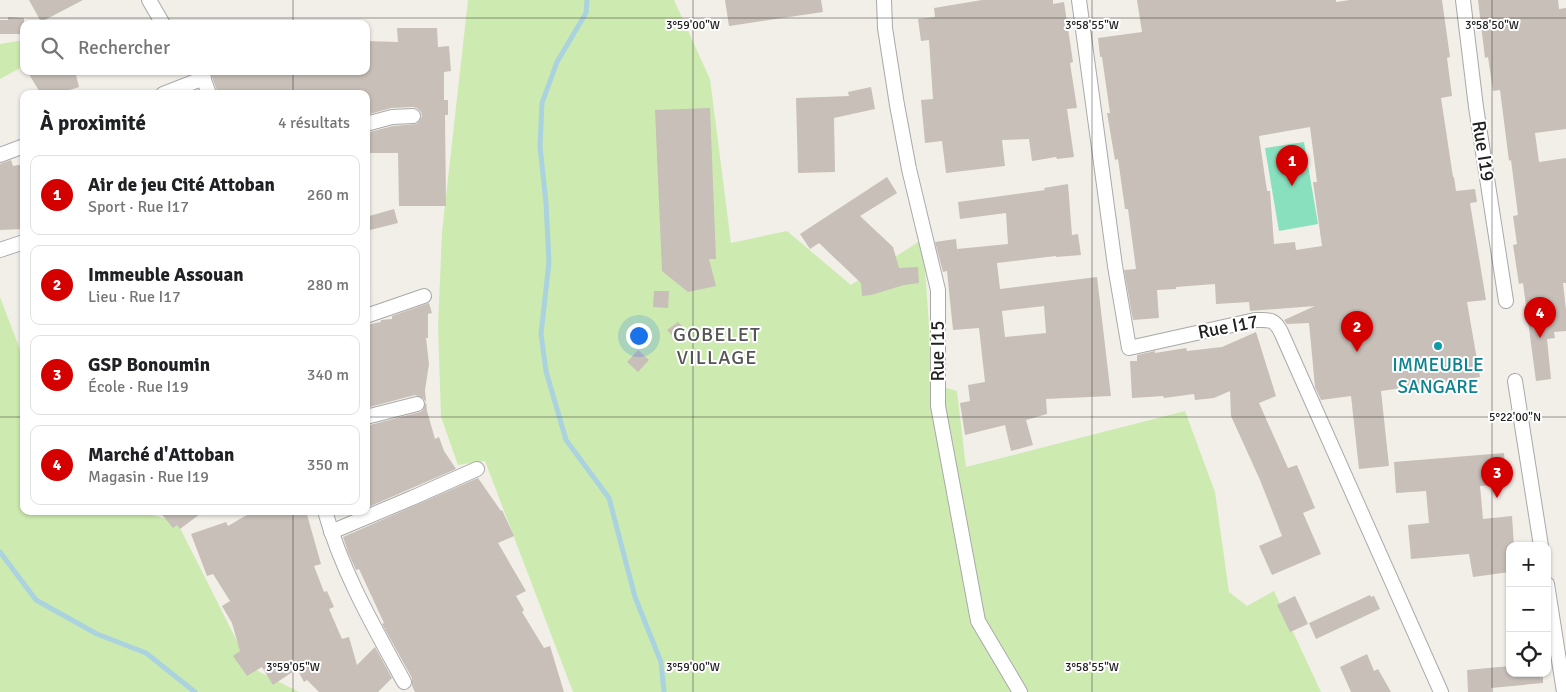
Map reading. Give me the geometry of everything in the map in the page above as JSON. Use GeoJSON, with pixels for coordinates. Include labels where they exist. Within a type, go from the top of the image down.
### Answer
{"type":"FeatureCollection","features":[{"type":"Feature","properties":{"kind":"street"},"geometry":{"type":"LineString","coordinates":[[149,0],[161,20]]}},
{"type":"Feature","properties":{"kind":"street","name":"Rue I15"},"geometry":{"type":"LineString","coordinates":[[884,0],[885,28],[897,105],[909,168],[938,290],[938,406],[978,621],[1020,692]]}},
{"type":"Feature","properties":{"kind":"street","name":"Rue I17"},"geometry":{"type":"LineString","coordinates":[[1079,0],[1115,266],[1129,348],[1255,320],[1274,322],[1281,332],[1441,692]]}},
{"type":"Feature","properties":{"kind":"street","name":"Rue I19"},"geometry":{"type":"LineString","coordinates":[[1463,0],[1476,106],[1506,301]]}},
{"type":"Feature","properties":{"kind":"street"},"geometry":{"type":"LineString","coordinates":[[171,90],[202,75],[208,90]]}},
{"type":"Feature","properties":{"kind":"street"},"geometry":{"type":"LineString","coordinates":[[370,123],[392,117],[413,116]]}},
{"type":"Feature","properties":{"kind":"street"},"geometry":{"type":"LineString","coordinates":[[0,155],[20,148]]}},
{"type":"Feature","properties":{"kind":"street"},"geometry":{"type":"LineString","coordinates":[[0,250],[20,243]]}},
{"type":"Feature","properties":{"kind":"street"},"geometry":{"type":"LineString","coordinates":[[370,315],[424,296]]}},
{"type":"Feature","properties":{"kind":"street"},"geometry":{"type":"LineString","coordinates":[[1515,381],[1540,542]]}},
{"type":"Feature","properties":{"kind":"street"},"geometry":{"type":"LineString","coordinates":[[370,416],[417,404]]}},
{"type":"Feature","properties":{"kind":"street"},"geometry":{"type":"LineString","coordinates":[[331,532],[477,469]]}},
{"type":"Feature","properties":{"kind":"street"},"geometry":{"type":"LineString","coordinates":[[326,515],[345,569],[404,682]]}},
{"type":"Feature","properties":{"kind":"street"},"geometry":{"type":"LineString","coordinates":[[1547,587],[1564,692]]}},
{"type":"Feature","properties":{"kind":"green space"},"geometry":{"type":"Polygon","coordinates":[[[468,0],[674,0],[710,79],[731,243],[787,231],[851,285],[923,239],[933,384],[957,391],[966,467],[1185,411],[1215,492],[1229,592],[1247,606],[1274,591],[1321,692],[573,692],[485,461],[458,465],[441,417],[438,327],[442,232],[468,0]]]}},
{"type":"Feature","properties":{"kind":"green space"},"geometry":{"type":"Polygon","coordinates":[[[20,41],[20,68],[0,79],[0,44],[20,41]]]}},
{"type":"Feature","properties":{"kind":"green space"},"geometry":{"type":"Polygon","coordinates":[[[1304,142],[1318,224],[1279,231],[1265,148],[1304,142]]]}},
{"type":"Feature","properties":{"kind":"green space"},"geometry":{"type":"Polygon","coordinates":[[[0,297],[20,350],[20,515],[152,515],[177,522],[250,667],[299,692],[0,692],[0,297]]]}},
{"type":"Feature","properties":{"kind":"building"},"geometry":{"type":"Polygon","coordinates":[[[29,0],[83,0],[45,20],[40,20],[29,0]]]}},
{"type":"Feature","properties":{"kind":"building"},"geometry":{"type":"Polygon","coordinates":[[[725,0],[821,0],[823,12],[729,26],[725,0]]]}},
{"type":"Feature","properties":{"kind":"building"},"geometry":{"type":"Polygon","coordinates":[[[982,0],[1053,0],[1053,4],[1064,2],[1073,62],[1070,63],[1077,108],[1067,109],[1074,157],[1057,159],[1056,157],[1032,161],[1029,139],[1002,140],[1005,166],[946,173],[942,141],[925,143],[921,100],[933,99],[929,40],[921,41],[918,19],[935,17],[934,8],[982,0]]]}},
{"type":"Feature","properties":{"kind":"building"},"geometry":{"type":"Polygon","coordinates":[[[1137,0],[1336,0],[1336,2],[1350,0],[1442,0],[1450,57],[1447,58],[1452,96],[1441,98],[1453,177],[1456,191],[1475,189],[1477,202],[1470,203],[1486,300],[1467,302],[1480,377],[1381,391],[1389,466],[1359,469],[1351,396],[1321,400],[1315,387],[1309,323],[1287,324],[1284,320],[1315,306],[1250,311],[1249,302],[1216,304],[1215,284],[1176,287],[1176,289],[1157,290],[1159,318],[1133,320],[1124,270],[1136,269],[1128,209],[1125,209],[1118,159],[1115,160],[1107,113],[1110,113],[1098,38],[1142,32],[1137,0]],[[1310,127],[1259,136],[1267,191],[1270,191],[1274,244],[1295,242],[1296,250],[1322,246],[1313,182],[1317,182],[1310,127]]]}},
{"type":"Feature","properties":{"kind":"building"},"geometry":{"type":"Polygon","coordinates":[[[1478,0],[1558,0],[1559,9],[1566,8],[1566,129],[1535,133],[1539,162],[1566,158],[1566,283],[1563,283],[1566,331],[1554,332],[1555,338],[1547,339],[1551,379],[1536,381],[1523,283],[1519,284],[1513,245],[1517,244],[1513,216],[1518,215],[1511,160],[1509,161],[1500,90],[1493,91],[1488,57],[1485,58],[1478,0]]]}},
{"type":"Feature","properties":{"kind":"building"},"geometry":{"type":"Polygon","coordinates":[[[8,17],[24,18],[24,20],[20,20],[20,34],[0,34],[0,20],[8,20],[8,17]]]}},
{"type":"Feature","properties":{"kind":"building"},"geometry":{"type":"Polygon","coordinates":[[[397,28],[437,28],[438,47],[449,46],[451,71],[444,72],[444,100],[448,100],[448,115],[445,115],[446,206],[399,206],[398,153],[370,153],[370,132],[393,126],[417,124],[422,116],[417,108],[391,108],[370,114],[370,90],[217,90],[211,75],[370,75],[370,41],[398,42],[397,28]]]}},
{"type":"Feature","properties":{"kind":"building"},"geometry":{"type":"Polygon","coordinates":[[[29,75],[76,75],[79,87],[70,90],[39,90],[29,75]]]}},
{"type":"Feature","properties":{"kind":"building"},"geometry":{"type":"Polygon","coordinates":[[[871,87],[875,109],[834,118],[835,172],[798,173],[796,98],[849,96],[848,92],[871,87]]]}},
{"type":"Feature","properties":{"kind":"building"},"geometry":{"type":"Polygon","coordinates":[[[710,108],[716,259],[709,259],[716,286],[688,292],[662,271],[655,110],[710,108]]]}},
{"type":"Feature","properties":{"kind":"building"},"geometry":{"type":"Polygon","coordinates":[[[11,160],[13,166],[20,165],[20,229],[0,230],[0,164],[11,160]]]}},
{"type":"Feature","properties":{"kind":"building"},"geometry":{"type":"Polygon","coordinates":[[[887,177],[897,193],[860,216],[893,247],[899,268],[918,267],[919,283],[862,296],[861,283],[819,243],[810,249],[800,234],[887,177]]]}},
{"type":"Feature","properties":{"kind":"building"},"geometry":{"type":"Polygon","coordinates":[[[1068,184],[1072,235],[1078,234],[1081,255],[997,263],[1000,289],[1097,277],[1111,396],[1046,399],[1047,414],[1026,420],[1033,445],[1011,451],[1005,425],[965,435],[960,403],[970,401],[968,385],[985,382],[979,328],[953,330],[947,271],[943,272],[935,242],[956,239],[957,249],[1008,244],[1006,213],[960,219],[958,202],[1045,190],[1044,188],[1068,184]],[[1044,306],[1002,311],[1005,337],[1046,333],[1044,306]]]}},
{"type":"Feature","properties":{"kind":"building"},"geometry":{"type":"Polygon","coordinates":[[[394,209],[398,223],[370,230],[370,216],[394,209]]]}},
{"type":"Feature","properties":{"kind":"building"},"geometry":{"type":"Polygon","coordinates":[[[654,291],[669,291],[668,308],[653,307],[654,291]]]}},
{"type":"Feature","properties":{"kind":"building"},"geometry":{"type":"Polygon","coordinates":[[[429,303],[432,313],[428,314],[428,338],[426,338],[429,364],[425,390],[427,411],[435,439],[439,437],[444,451],[456,469],[370,506],[370,425],[420,412],[423,410],[426,402],[423,398],[415,395],[370,407],[370,324],[381,322],[381,320],[392,319],[392,316],[429,303]]]}},
{"type":"Feature","properties":{"kind":"building"},"geometry":{"type":"Polygon","coordinates":[[[678,322],[689,333],[679,343],[667,330],[678,322]]]}},
{"type":"Feature","properties":{"kind":"building"},"geometry":{"type":"Polygon","coordinates":[[[1256,332],[1276,396],[1259,403],[1288,468],[1297,465],[1315,508],[1303,513],[1321,554],[1272,575],[1259,546],[1282,536],[1260,480],[1231,416],[1230,391],[1214,398],[1195,400],[1194,394],[1164,398],[1163,396],[1132,398],[1130,361],[1137,361],[1137,355],[1186,348],[1187,351],[1222,347],[1256,332]]]}},
{"type":"Feature","properties":{"kind":"building"},"geometry":{"type":"Polygon","coordinates":[[[638,350],[649,360],[638,372],[627,362],[638,350]]]}},
{"type":"Feature","properties":{"kind":"building"},"geometry":{"type":"Polygon","coordinates":[[[1504,453],[1507,484],[1480,486],[1483,519],[1512,516],[1514,542],[1506,542],[1506,573],[1473,577],[1469,554],[1411,559],[1408,525],[1429,523],[1426,491],[1396,493],[1394,462],[1504,453]]]}},
{"type":"Feature","properties":{"kind":"building"},"geometry":{"type":"Polygon","coordinates":[[[478,478],[502,510],[514,536],[498,543],[526,591],[516,596],[524,610],[522,612],[544,648],[550,646],[564,692],[415,692],[412,686],[412,678],[382,624],[384,623],[359,569],[356,570],[348,552],[343,537],[478,478]]]}},
{"type":"Feature","properties":{"kind":"building"},"geometry":{"type":"Polygon","coordinates":[[[162,515],[199,515],[180,529],[177,525],[173,528],[162,515]]]}},
{"type":"Feature","properties":{"kind":"building"},"geometry":{"type":"Polygon","coordinates":[[[307,515],[321,564],[314,566],[324,592],[327,591],[334,607],[329,609],[342,639],[349,637],[357,665],[375,647],[392,678],[378,692],[319,692],[307,680],[304,682],[297,669],[273,685],[262,667],[247,676],[233,656],[240,651],[232,623],[222,606],[230,601],[213,574],[207,576],[191,534],[226,522],[228,526],[245,516],[307,515]]]}},
{"type":"Feature","properties":{"kind":"building"},"geometry":{"type":"Polygon","coordinates":[[[1370,595],[1371,597],[1374,596],[1380,609],[1316,639],[1309,623],[1370,595]]]}},
{"type":"Feature","properties":{"kind":"building"},"geometry":{"type":"Polygon","coordinates":[[[1295,596],[1308,624],[1290,632],[1277,605],[1295,596]]]}},
{"type":"Feature","properties":{"kind":"building"},"geometry":{"type":"Polygon","coordinates":[[[1367,654],[1374,671],[1378,669],[1391,692],[1351,692],[1340,667],[1367,654]]]}},
{"type":"Feature","properties":{"kind":"building"},"geometry":{"type":"Polygon","coordinates":[[[1506,666],[1506,677],[1543,677],[1543,683],[1491,688],[1491,692],[1468,692],[1467,670],[1506,666]]]}},
{"type":"Feature","properties":{"kind":"waterway"},"geometry":{"type":"LineString","coordinates":[[587,0],[586,13],[557,62],[542,103],[540,146],[546,203],[549,262],[541,334],[546,371],[566,440],[609,498],[635,597],[661,662],[664,692]]}},
{"type":"Feature","properties":{"kind":"waterway"},"geometry":{"type":"LineString","coordinates":[[0,552],[36,600],[97,634],[146,653],[195,692]]}},
{"type":"Feature","properties":{"kind":"place","name":"Air de jeu Cité Attoban"},"geometry":{"type":"Point","coordinates":[1292,186]}},
{"type":"Feature","properties":{"kind":"place","name":"Marché d'Attoban"},"geometry":{"type":"Point","coordinates":[1540,338]}},
{"type":"Feature","properties":{"kind":"place","name":"IMMEUBLE SANGARE"},"geometry":{"type":"Point","coordinates":[1438,346]}},
{"type":"Feature","properties":{"kind":"place","name":"Immeuble Assouan"},"geometry":{"type":"Point","coordinates":[1357,352]}},
{"type":"Feature","properties":{"kind":"place","name":"GSP Bonoumin"},"geometry":{"type":"Point","coordinates":[1497,498]}},
{"type":"Feature","properties":{"kind":"district","name":"GOBELET VILLAGE"},"geometry":{"type":"Point","coordinates":[717,346]}}]}
